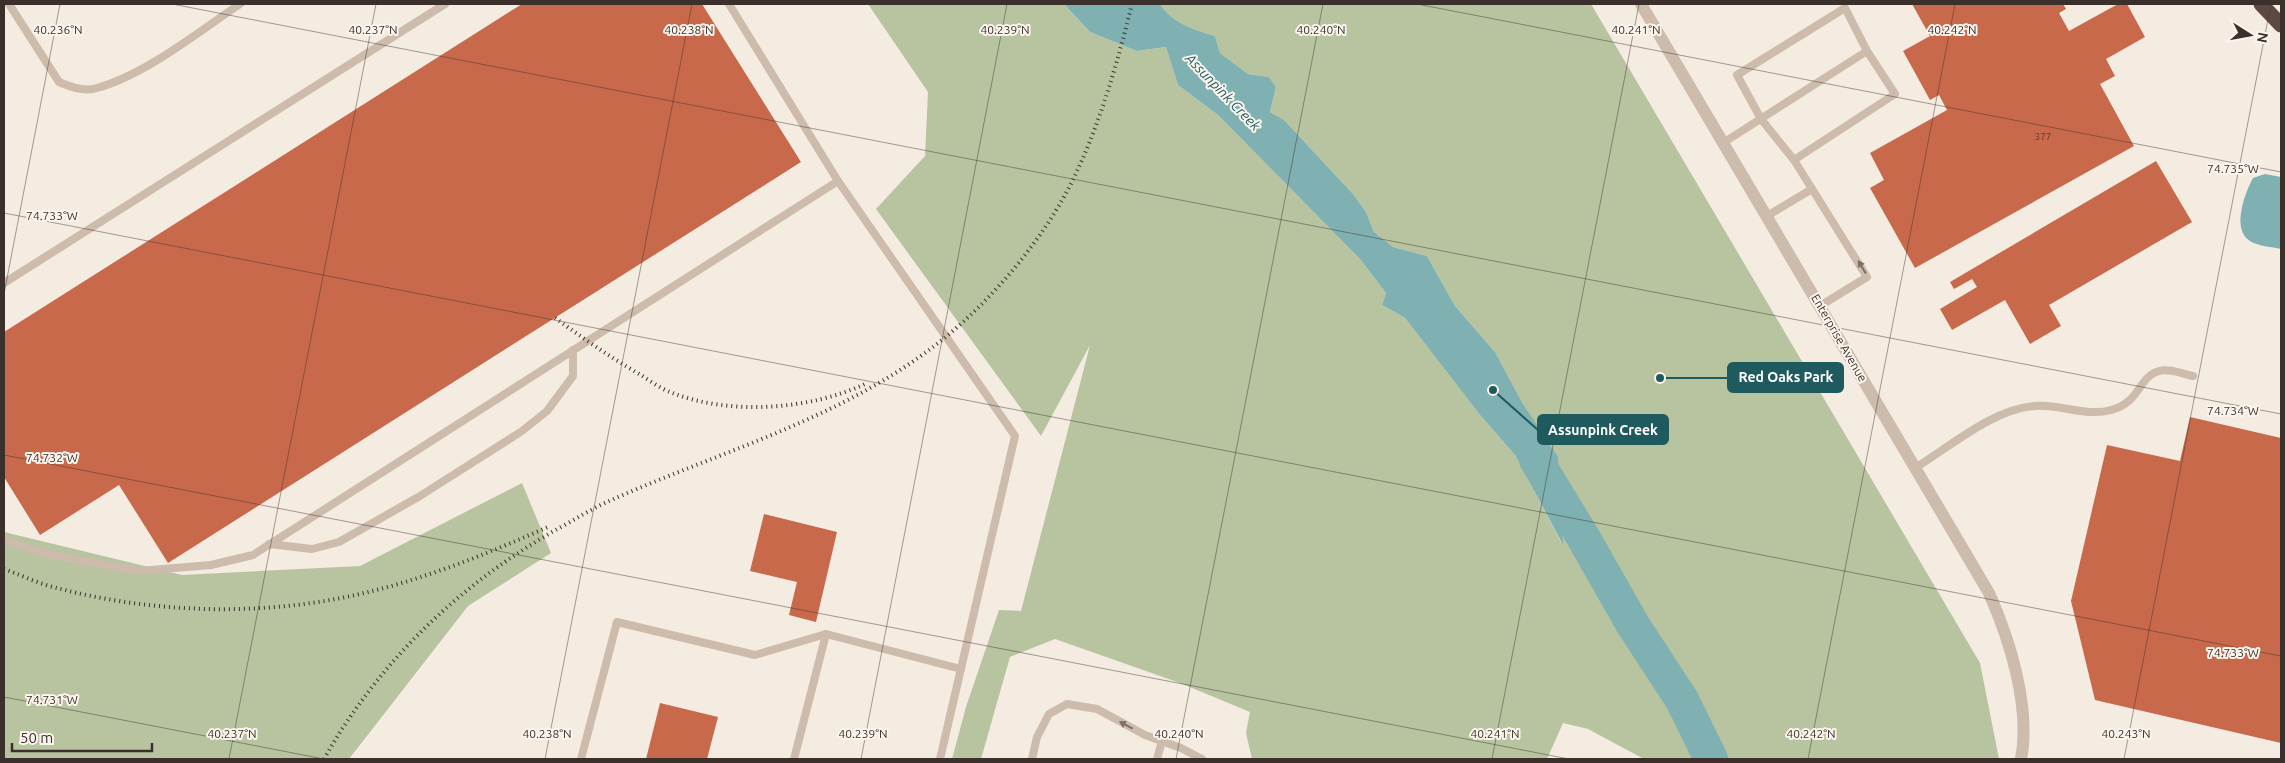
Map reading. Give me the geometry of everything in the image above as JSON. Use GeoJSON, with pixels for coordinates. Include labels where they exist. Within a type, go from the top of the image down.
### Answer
{"type":"FeatureCollection","features":[{"type":"Feature","properties":{"kind":"highway"},"geometry":{"type":"LineString","coordinates":[[2261,4],[2281,26]]}},
{"type":"Feature","properties":{"kind":"street","name":"Enterprise Avenue"},"geometry":{"type":"LineString","coordinates":[[1641,4],[1989,593],[2002,623],[2017,681],[2022,715],[2023,743],[2021,759]]}},
{"type":"Feature","properties":{"kind":"lane"},"geometry":{"type":"LineString","coordinates":[[9,4],[59,82],[72,88],[95,89],[142,69],[240,4]]}},
{"type":"Feature","properties":{"kind":"lane"},"geometry":{"type":"LineString","coordinates":[[4,283],[445,4]]}},
{"type":"Feature","properties":{"kind":"lane"},"geometry":{"type":"LineString","coordinates":[[730,4],[838,181],[1015,436],[940,759]]}},
{"type":"Feature","properties":{"kind":"lane"},"geometry":{"type":"LineString","coordinates":[[1794,160],[1895,94],[1867,51],[1845,8],[1737,75],[1761,119],[1794,160],[1867,277],[1820,306]]}},
{"type":"Feature","properties":{"kind":"lane"},"geometry":{"type":"LineString","coordinates":[[1724,143],[1867,51]]}},
{"type":"Feature","properties":{"kind":"lane"},"geometry":{"type":"LineString","coordinates":[[4,538],[6,541],[46,554],[139,570],[211,565],[253,555],[838,181]]}},
{"type":"Feature","properties":{"kind":"lane"},"geometry":{"type":"LineString","coordinates":[[1767,216],[1812,189]]}},
{"type":"Feature","properties":{"kind":"lane"},"geometry":{"type":"LineString","coordinates":[[269,544],[312,549],[339,542],[420,496],[522,431],[547,411],[573,376],[573,350]]}},
{"type":"Feature","properties":{"kind":"lane"},"geometry":{"type":"LineString","coordinates":[[1915,468],[1994,418],[2015,409],[2036,406],[2059,406],[2089,411],[2109,411],[2126,405],[2137,394],[2146,379],[2160,371],[2172,371],[2192,376]]}},
{"type":"Feature","properties":{"kind":"lane"},"geometry":{"type":"LineString","coordinates":[[581,759],[617,622],[755,655],[826,634],[961,669]]}},
{"type":"Feature","properties":{"kind":"lane"},"geometry":{"type":"LineString","coordinates":[[794,759],[826,634]]}},
{"type":"Feature","properties":{"kind":"lane"},"geometry":{"type":"LineString","coordinates":[[1032,759],[1037,737],[1049,714],[1067,704],[1097,709],[1145,736],[1180,748],[1202,759]]}},
{"type":"Feature","properties":{"kind":"lane"},"geometry":{"type":"LineString","coordinates":[[1157,759],[1162,741]]}},
{"type":"Feature","properties":{"kind":"green space"},"geometry":{"type":"Polygon","coordinates":[[[868,4],[1064,4],[1090,32],[1137,51],[1166,47],[1178,85],[1218,115],[1360,259],[1386,293],[1382,305],[1405,318],[1480,415],[1515,455],[1562,544],[1523,404],[1495,352],[1455,306],[1427,256],[1393,247],[1374,232],[1366,212],[1353,194],[1284,120],[1270,112],[1276,87],[1269,77],[1248,74],[1220,53],[1215,36],[1177,21],[1160,4],[1591,4],[1980,663],[1999,759],[1644,759],[1588,729],[1563,723],[1547,759],[1252,759],[1246,733],[1250,712],[1180,683],[1055,639],[1010,657],[981,759],[952,759],[966,707],[999,610],[1021,611],[1090,345],[1041,436],[876,209],[925,156],[928,92],[868,4]]]}},
{"type":"Feature","properties":{"kind":"green space"},"geometry":{"type":"Polygon","coordinates":[[[522,483],[551,553],[468,606],[349,759],[4,759],[4,532],[182,575],[360,566],[522,483]]]}},
{"type":"Feature","properties":{"kind":"water"},"geometry":{"type":"Polygon","coordinates":[[[1064,4],[1160,4],[1177,21],[1215,36],[1220,53],[1248,74],[1269,77],[1276,87],[1270,112],[1284,120],[1353,194],[1366,212],[1374,232],[1393,247],[1427,256],[1455,306],[1495,352],[1523,404],[1558,457],[1563,545],[1515,455],[1480,415],[1405,318],[1382,305],[1386,293],[1360,259],[1218,115],[1178,85],[1166,47],[1137,51],[1090,32],[1064,4]]]}},
{"type":"Feature","properties":{"kind":"water"},"geometry":{"type":"Polygon","coordinates":[[[2265,174],[2281,177],[2281,249],[2253,243],[2244,235],[2241,228],[2241,211],[2253,178],[2265,174]]]}},
{"type":"Feature","properties":{"kind":"building"},"geometry":{"type":"Polygon","coordinates":[[[522,4],[702,4],[801,162],[168,563],[119,485],[40,535],[4,477],[4,332],[522,4]]]}},
{"type":"Feature","properties":{"kind":"building"},"geometry":{"type":"Polygon","coordinates":[[[1912,4],[2063,4],[2066,9],[2059,13],[2069,31],[2118,4],[2127,4],[2145,37],[2106,59],[2115,76],[2100,84],[2134,146],[1915,268],[1870,188],[1884,180],[1870,153],[1947,110],[1939,95],[1930,100],[1903,51],[1930,36],[1912,4]]]}},
{"type":"Feature","properties":{"kind":"building"},"geometry":{"type":"Polygon","coordinates":[[[2156,161],[2192,222],[2049,305],[2061,326],[2030,344],[2005,300],[1952,330],[1940,309],[1977,287],[1972,279],[1954,289],[1950,282],[2156,161]]]}},
{"type":"Feature","properties":{"kind":"building"},"geometry":{"type":"Polygon","coordinates":[[[2190,417],[2281,438],[2281,743],[2095,700],[2071,601],[2107,445],[2180,461],[2190,417]]]}},
{"type":"Feature","properties":{"kind":"building"},"geometry":{"type":"Polygon","coordinates":[[[764,514],[837,532],[816,622],[789,615],[797,582],[750,571],[764,514]]]}},
{"type":"Feature","properties":{"kind":"building"},"geometry":{"type":"Polygon","coordinates":[[[660,703],[718,717],[707,759],[646,759],[660,703]]]}},
{"type":"Feature","properties":{"kind":"waterway","name":"Assunpink Creek"},"geometry":{"type":"LineString","coordinates":[[1536,460],[1633,625],[1682,700],[1711,759]]}},
{"type":"Feature","properties":{"kind":"railway"},"geometry":{"type":"LineString","coordinates":[[324,759],[346,723],[371,689],[426,626],[457,598],[525,549],[607,502],[793,426],[838,405],[882,381],[924,354],[963,322],[1013,270],[1056,211],[1068,190],[1087,149],[1102,109],[1132,4]]}},
{"type":"Feature","properties":{"kind":"railway"},"geometry":{"type":"LineString","coordinates":[[555,318],[608,355],[659,386],[693,400],[718,405],[770,407],[821,399],[867,383]]}},
{"type":"Feature","properties":{"kind":"railway"},"geometry":{"type":"LineString","coordinates":[[4,569],[50,586],[127,602],[199,609],[271,607],[341,598],[394,585],[472,559],[548,527]]}},
{"type":"Feature","properties":{"kind":"place","name":"Red Oaks Park"},"geometry":{"type":"Point","coordinates":[1660,378]}},
{"type":"Feature","properties":{"kind":"place","name":"Assunpink Creek"},"geometry":{"type":"Point","coordinates":[1493,390]}}]}
